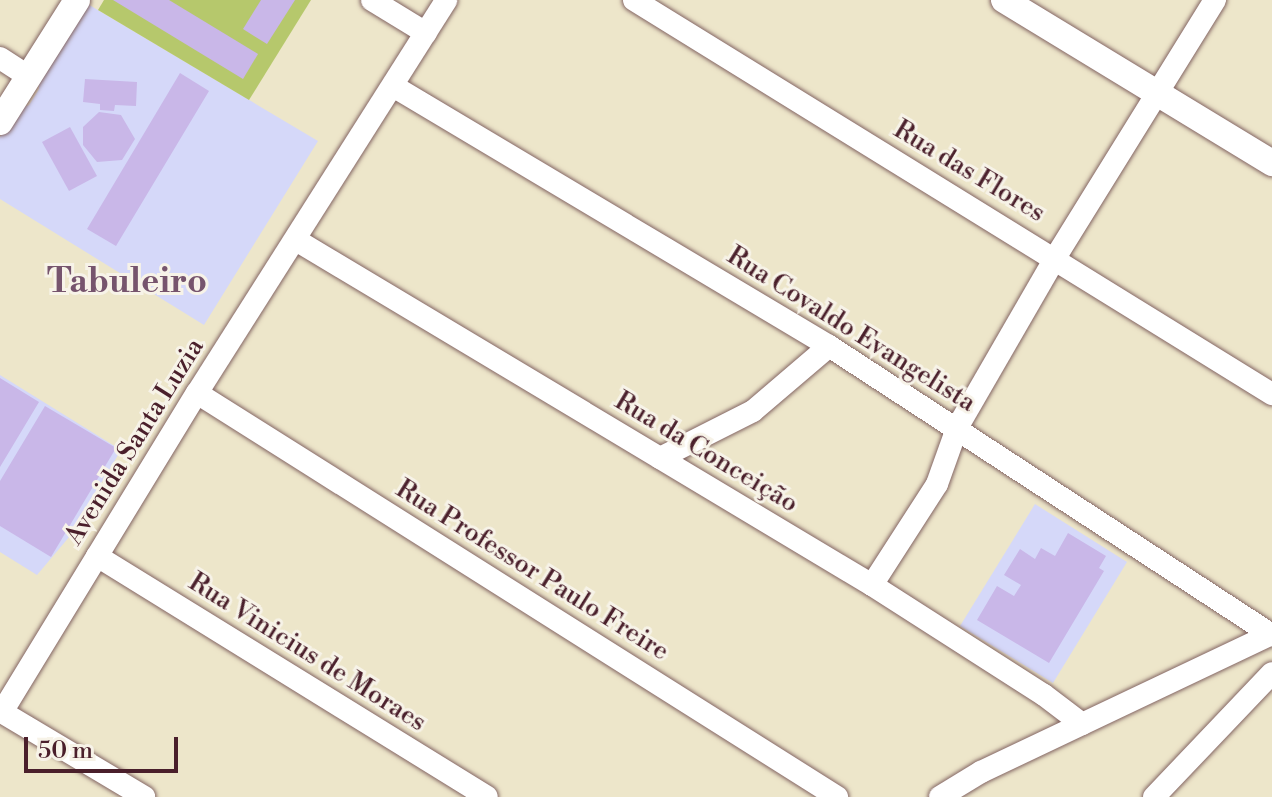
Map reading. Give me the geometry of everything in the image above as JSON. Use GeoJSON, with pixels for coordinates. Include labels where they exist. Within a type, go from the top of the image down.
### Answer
{"type":"FeatureCollection","features":[{"type":"Feature","properties":{"kind":"street"},"geometry":{"type":"LineString","coordinates":[[0,122],[77,0]]}},
{"type":"Feature","properties":{"kind":"street"},"geometry":{"type":"LineString","coordinates":[[372,0],[426,33]]}},
{"type":"Feature","properties":{"kind":"street","name":"Avenida Santa Luzia"},"geometry":{"type":"LineString","coordinates":[[1,711],[197,393],[446,0]]}},
{"type":"Feature","properties":{"kind":"street","name":"Rua das Flores"},"geometry":{"type":"LineString","coordinates":[[634,0],[1272,394]]}},
{"type":"Feature","properties":{"kind":"street"},"geometry":{"type":"LineString","coordinates":[[1004,0],[1272,163]]}},
{"type":"Feature","properties":{"kind":"street"},"geometry":{"type":"LineString","coordinates":[[872,585],[937,484],[957,428],[1055,258],[1215,0]]}},
{"type":"Feature","properties":{"kind":"street"},"geometry":{"type":"LineString","coordinates":[[0,58],[29,77]]}},
{"type":"Feature","properties":{"kind":"street","name":"Rua Covaldo Evangelista"},"geometry":{"type":"LineString","coordinates":[[393,86],[829,346],[1272,635]]}},
{"type":"Feature","properties":{"kind":"street","name":"Rua da Conceição"},"geometry":{"type":"LineString","coordinates":[[296,240],[872,585],[1044,695],[1082,724]]}},
{"type":"Feature","properties":{"kind":"street"},"geometry":{"type":"LineString","coordinates":[[660,458],[753,411],[829,346]]}},
{"type":"Feature","properties":{"kind":"street","name":"Rua Professor Paulo Freire"},"geometry":{"type":"LineString","coordinates":[[197,393],[837,797]]}},
{"type":"Feature","properties":{"kind":"street","name":"Rua Vinicius de Moraes"},"geometry":{"type":"LineString","coordinates":[[97,556],[487,797]]}},
{"type":"Feature","properties":{"kind":"street"},"geometry":{"type":"LineString","coordinates":[[940,797],[981,772],[1272,635]]}},
{"type":"Feature","properties":{"kind":"street"},"geometry":{"type":"LineString","coordinates":[[1154,797],[1272,673]]}},
{"type":"Feature","properties":{"kind":"street"},"geometry":{"type":"LineString","coordinates":[[1,711],[144,797]]}},
{"type":"Feature","properties":{"kind":"shaded area"},"geometry":{"type":"Polygon","coordinates":[[[81,0],[318,141],[204,325],[0,199],[0,137],[18,109],[29,105],[39,89],[38,75],[81,0]]]}},
{"type":"Feature","properties":{"kind":"shaded area"},"geometry":{"type":"Polygon","coordinates":[[[0,375],[121,450],[70,536],[37,575],[0,552],[0,375]]]}},
{"type":"Feature","properties":{"kind":"shaded area"},"geometry":{"type":"Polygon","coordinates":[[[1035,504],[1127,562],[1053,683],[960,626],[1035,504]]]}},
{"type":"Feature","properties":{"kind":"green space"},"geometry":{"type":"Polygon","coordinates":[[[104,0],[311,0],[249,100],[98,10],[104,0]]]}},
{"type":"Feature","properties":{"kind":"building"},"geometry":{"type":"Polygon","coordinates":[[[113,0],[169,0],[258,54],[243,79],[113,0]]]}},
{"type":"Feature","properties":{"kind":"building"},"geometry":{"type":"Polygon","coordinates":[[[261,0],[295,0],[267,44],[243,29],[261,0]]]}},
{"type":"Feature","properties":{"kind":"building"},"geometry":{"type":"Polygon","coordinates":[[[180,73],[209,91],[116,246],[87,229],[180,73]]]}},
{"type":"Feature","properties":{"kind":"building"},"geometry":{"type":"Polygon","coordinates":[[[85,79],[137,82],[136,106],[115,105],[114,111],[100,110],[100,104],[83,102],[85,79]]]}},
{"type":"Feature","properties":{"kind":"building"},"geometry":{"type":"Polygon","coordinates":[[[99,112],[121,115],[135,139],[122,160],[97,162],[83,145],[83,127],[99,112]]]}},
{"type":"Feature","properties":{"kind":"building"},"geometry":{"type":"Polygon","coordinates":[[[70,127],[97,176],[69,191],[42,142],[70,127]]]}},
{"type":"Feature","properties":{"kind":"building"},"geometry":{"type":"Polygon","coordinates":[[[0,378],[39,402],[0,467],[0,378]]]}},
{"type":"Feature","properties":{"kind":"building"},"geometry":{"type":"Polygon","coordinates":[[[45,406],[116,448],[51,557],[0,526],[0,481],[45,406]]]}},
{"type":"Feature","properties":{"kind":"building"},"geometry":{"type":"Polygon","coordinates":[[[1068,533],[1106,556],[1099,568],[1104,571],[1049,663],[977,620],[997,586],[1014,596],[1021,585],[1004,575],[1020,549],[1035,559],[1041,548],[1055,556],[1068,533]]]}},
{"type":"Feature","properties":{"kind":"district","name":"Tabuleiro"},"geometry":{"type":"Point","coordinates":[127,283]}}]}
